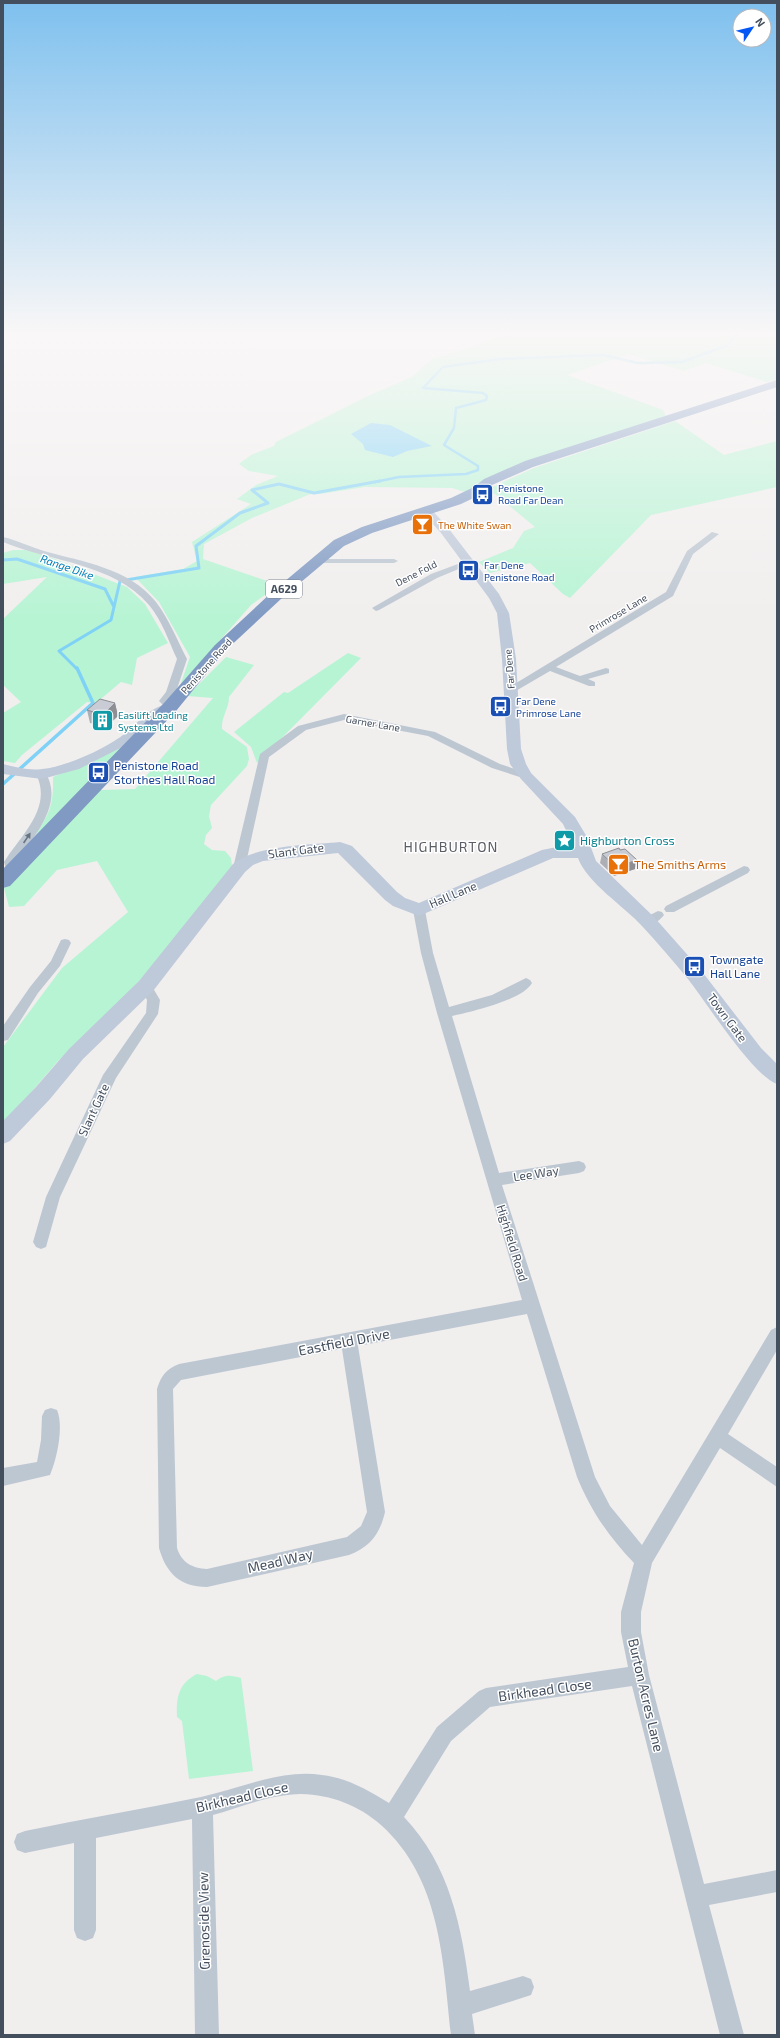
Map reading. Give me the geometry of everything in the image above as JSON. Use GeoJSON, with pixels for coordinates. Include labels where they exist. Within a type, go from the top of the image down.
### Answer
{"type":"FeatureCollection","features":[{"type":"Feature","properties":{"kind":"highway","name":"Penistone Road"},"geometry":{"type":"LineString","coordinates":[[8,876],[170,707],[220,648],[316,561],[339,543],[367,530],[456,501],[479,490],[488,482],[529,464],[643,427]]}},
{"type":"Feature","properties":{"kind":"street","name":"Far Dene"},"geometry":{"type":"LineString","coordinates":[[427,511],[445,531],[495,597],[503,613],[511,690],[514,749],[518,764],[526,776],[569,821],[579,837],[584,853]]}},
{"type":"Feature","properties":{"kind":"street","name":"Primrose Lane"},"geometry":{"type":"LineString","coordinates":[[511,690],[670,594],[690,553],[715,534]]}},
{"type":"Feature","properties":{"kind":"street"},"geometry":{"type":"LineString","coordinates":[[3,539],[21,548],[75,561],[130,583],[152,603],[182,659],[170,692],[164,701],[170,707],[156,711],[128,738],[61,770],[36,774],[6,770]]}},
{"type":"Feature","properties":{"kind":"street"},"geometry":{"type":"LineString","coordinates":[[316,561],[394,561]]}},
{"type":"Feature","properties":{"kind":"street","name":"Dene Fold"},"geometry":{"type":"LineString","coordinates":[[376,608],[434,576],[469,563]]}},
{"type":"Feature","properties":{"kind":"street"},"geometry":{"type":"LineString","coordinates":[[549,667],[592,684]]}},
{"type":"Feature","properties":{"kind":"street"},"geometry":{"type":"LineString","coordinates":[[579,679],[606,671]]}},
{"type":"Feature","properties":{"kind":"street","name":"Garner Lane"},"geometry":{"type":"LineString","coordinates":[[239,868],[264,756],[302,728],[344,717],[431,734],[496,766],[526,776]]}},
{"type":"Feature","properties":{"kind":"street"},"geometry":{"type":"LineString","coordinates":[[8,876],[10,862],[42,816],[46,799],[46,784],[36,774]]}},
{"type":"Feature","properties":{"kind":"street","name":"Hall Lane"},"geometry":{"type":"LineString","coordinates":[[340,847],[346,850],[391,896],[399,902],[419,910],[548,854],[557,852],[584,853]]}},
{"type":"Feature","properties":{"kind":"street","name":"Slant Gate"},"geometry":{"type":"LineString","coordinates":[[3,1134],[43,1093],[76,1054],[146,986],[239,868],[247,861],[261,856],[340,847]]}},
{"type":"Feature","properties":{"kind":"street","name":"Town Gate"},"geometry":{"type":"LineString","coordinates":[[584,853],[588,863],[598,875],[653,918],[754,1053],[777,1076]]}},
{"type":"Feature","properties":{"kind":"street"},"geometry":{"type":"LineString","coordinates":[[670,909],[744,870]]}},
{"type":"Feature","properties":{"kind":"street","name":"Highfield Road"},"geometry":{"type":"LineString","coordinates":[[419,910],[421,928],[443,1013],[460,1063],[493,1180],[532,1306],[594,1497],[605,1516],[644,1560]]}},
{"type":"Feature","properties":{"kind":"street"},"geometry":{"type":"LineString","coordinates":[[3,1036],[34,990],[56,963],[65,943]]}},
{"type":"Feature","properties":{"kind":"street"},"geometry":{"type":"LineString","coordinates":[[443,1013],[491,1002],[513,993],[526,983]]}},
{"type":"Feature","properties":{"kind":"street","name":"Slant Gate"},"geometry":{"type":"LineString","coordinates":[[41,1242],[53,1197],[110,1075],[152,1014],[156,1005],[154,998],[146,986]]}},
{"type":"Feature","properties":{"kind":"street","name":"Lee Way"},"geometry":{"type":"LineString","coordinates":[[493,1180],[580,1167]]}},
{"type":"Feature","properties":{"kind":"street","name":"Eastfield Drive"},"geometry":{"type":"LineString","coordinates":[[165,1389],[168,1380],[179,1372],[532,1306]]}},
{"type":"Feature","properties":{"kind":"street","name":"Burton Acres Lane"},"geometry":{"type":"LineString","coordinates":[[732,2035],[639,1675],[631,1632],[630,1612],[644,1560],[777,1335]]}},
{"type":"Feature","properties":{"kind":"street","name":"Mead Way"},"geometry":{"type":"LineString","coordinates":[[165,1389],[168,1548],[170,1559],[176,1569],[185,1575],[196,1578],[207,1578],[349,1546],[359,1541],[368,1533],[374,1523],[376,1512],[349,1341]]}},
{"type":"Feature","properties":{"kind":"street"},"geometry":{"type":"LineString","coordinates":[[3,1477],[44,1469],[50,1440],[51,1416]]}},
{"type":"Feature","properties":{"kind":"street"},"geometry":{"type":"LineString","coordinates":[[717,1436],[777,1478]]}},
{"type":"Feature","properties":{"kind":"street","name":"Birkhead Close"},"geometry":{"type":"LineString","coordinates":[[391,1819],[444,1734],[486,1698],[639,1675]]}},
{"type":"Feature","properties":{"kind":"street","name":"Birkhead Close"},"geometry":{"type":"LineString","coordinates":[[25,1842],[202,1807],[280,1787],[299,1784],[319,1784],[357,1795],[375,1805],[408,1836],[419,1852],[434,1880],[444,1907],[450,1935],[463,2035]]}},
{"type":"Feature","properties":{"kind":"street","name":"Grenoside View"},"geometry":{"type":"LineString","coordinates":[[202,1807],[206,2035]]}},
{"type":"Feature","properties":{"kind":"street"},"geometry":{"type":"LineString","coordinates":[[85,1830],[85,1930]]}},
{"type":"Feature","properties":{"kind":"street"},"geometry":{"type":"LineString","coordinates":[[696,1896],[777,1881]]}},
{"type":"Feature","properties":{"kind":"street"},"geometry":{"type":"LineString","coordinates":[[459,2006],[523,1988]]}},
{"type":"Feature","properties":{"kind":"green space"},"geometry":{"type":"Polygon","coordinates":[[[306,427],[634,427],[524,462],[468,493],[452,488],[365,487],[320,494],[313,493],[252,518],[204,544],[203,559],[279,585],[251,605],[180,686],[190,657],[159,602],[135,577],[183,569],[197,561],[192,542],[251,504],[237,499],[256,485],[278,476],[249,471],[239,464],[251,455],[274,446],[276,442],[306,427]]]}},
{"type":"Feature","properties":{"kind":"green space"},"geometry":{"type":"Polygon","coordinates":[[[657,427],[684,427],[724,455],[777,441],[777,487],[651,515],[570,598],[563,594],[530,563],[490,573],[479,562],[513,548],[524,531],[535,527],[495,494],[479,493],[534,468],[657,427]]]}},
{"type":"Feature","properties":{"kind":"green space"},"geometry":{"type":"Polygon","coordinates":[[[13,550],[26,550],[47,556],[127,587],[145,604],[168,643],[137,658],[132,685],[121,682],[96,703],[87,702],[22,755],[15,763],[3,761],[3,713],[21,702],[3,685],[3,619],[47,577],[3,584],[3,553],[13,550]]]}},
{"type":"Feature","properties":{"kind":"green space"},"geometry":{"type":"Polygon","coordinates":[[[348,653],[361,658],[257,763],[251,747],[234,732],[284,692],[288,693],[348,653]]]}},
{"type":"Feature","properties":{"kind":"green space"},"geometry":{"type":"Polygon","coordinates":[[[226,657],[254,665],[229,697],[222,725],[222,729],[247,747],[249,759],[247,766],[211,805],[209,816],[212,828],[206,835],[204,844],[212,850],[225,851],[231,858],[232,866],[157,962],[93,1030],[58,1061],[3,1125],[3,1047],[62,968],[128,912],[97,861],[57,870],[24,906],[9,907],[4,888],[100,790],[135,789],[213,698],[187,696],[226,657]]]}},
{"type":"Feature","properties":{"kind":"green space"},"geometry":{"type":"Polygon","coordinates":[[[124,746],[31,843],[51,805],[53,777],[124,746]]]}},
{"type":"Feature","properties":{"kind":"green space"},"geometry":{"type":"Polygon","coordinates":[[[197,1674],[207,1676],[216,1681],[222,1677],[228,1676],[241,1678],[253,1771],[189,1779],[182,1721],[177,1717],[177,1703],[182,1686],[197,1674]]]}},
{"type":"Feature","properties":{"kind":"water"},"geometry":{"type":"Polygon","coordinates":[[[364,427],[394,427],[432,446],[407,451],[393,457],[365,450],[363,444],[351,434],[364,427]]]}},
{"type":"Feature","properties":{"kind":"building"},"geometry":{"type":"Polygon","coordinates":[[[100,699],[115,703],[103,715],[87,710],[100,699]]]}},
{"type":"Feature","properties":{"kind":"building"},"geometry":{"type":"Polygon","coordinates":[[[619,848],[620,850],[625,849],[637,860],[616,867],[602,854],[619,848]]]}},
{"type":"Feature","properties":{"kind":"waterway"},"geometry":{"type":"LineString","coordinates":[[378,481],[399,477],[466,474],[478,470],[478,466],[444,445],[454,427]]}},
{"type":"Feature","properties":{"kind":"waterway"},"geometry":{"type":"LineString","coordinates":[[114,607],[120,581],[199,568],[196,546],[240,513],[268,503],[252,490],[279,484],[314,493],[378,481]]}},
{"type":"Feature","properties":{"kind":"waterway","name":"Range Dike"},"geometry":{"type":"LineString","coordinates":[[3,560],[17,559],[105,589],[114,607]]}},
{"type":"Feature","properties":{"kind":"waterway"},"geometry":{"type":"LineString","coordinates":[[77,669],[59,651],[111,620],[114,607]]}},
{"type":"Feature","properties":{"kind":"waterway"},"geometry":{"type":"LineString","coordinates":[[3,784],[93,703],[77,668]]}},
{"type":"Feature","properties":{"kind":"place","name":"Penistone Road Far Dean"},"geometry":{"type":"Point","coordinates":[483,494]}},
{"type":"Feature","properties":{"kind":"place","name":"The White Swan"},"geometry":{"type":"Point","coordinates":[422,525]}},
{"type":"Feature","properties":{"kind":"place","name":"Far Dene Penistone Road"},"geometry":{"type":"Point","coordinates":[468,571]}},
{"type":"Feature","properties":{"kind":"place","name":"Far Dene Primrose Lane"},"geometry":{"type":"Point","coordinates":[501,707]}},
{"type":"Feature","properties":{"kind":"place","name":"Easilift Loading Systems Ltd"},"geometry":{"type":"Point","coordinates":[103,721]}},
{"type":"Feature","properties":{"kind":"place","name":"Penistone Road Storthes Hall Road"},"geometry":{"type":"Point","coordinates":[98,773]}},
{"type":"Feature","properties":{"kind":"place","name":"Highburton Cross"},"geometry":{"type":"Point","coordinates":[565,841]}},
{"type":"Feature","properties":{"kind":"place","name":"The Smiths Arms"},"geometry":{"type":"Point","coordinates":[618,865]}},
{"type":"Feature","properties":{"kind":"place","name":"Towngate Hall Lane"},"geometry":{"type":"Point","coordinates":[694,967]}},
{"type":"Feature","properties":{"kind":"district","name":"HIGHBURTON"},"geometry":{"type":"Point","coordinates":[451,847]}}]}
